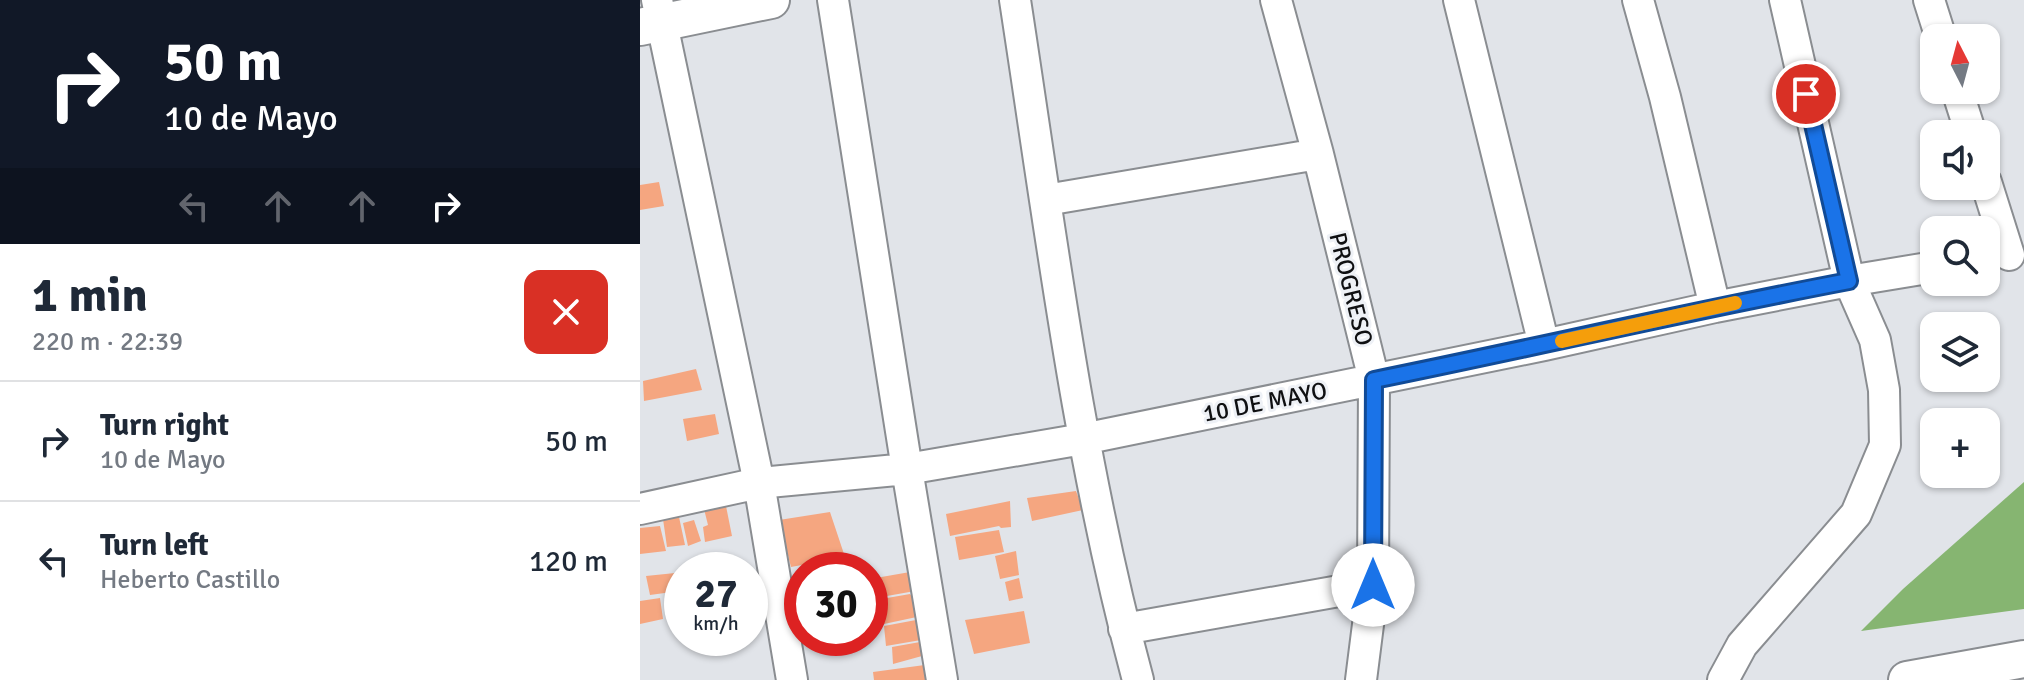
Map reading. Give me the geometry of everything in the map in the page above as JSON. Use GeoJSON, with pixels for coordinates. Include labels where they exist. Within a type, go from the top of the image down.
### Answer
{"type":"FeatureCollection","features":[{"type":"Feature","properties":{"kind":"street"},"geometry":{"type":"LineString","coordinates":[[771,0],[653,16],[759,483],[792,680]]}},
{"type":"Feature","properties":{"kind":"street"},"geometry":{"type":"LineString","coordinates":[[833,0],[942,680]]}},
{"type":"Feature","properties":{"kind":"street"},"geometry":{"type":"LineString","coordinates":[[1015,0],[1083,439],[1138,680]]}},
{"type":"Feature","properties":{"kind":"street","name":"PROGRESO"},"geometry":{"type":"LineString","coordinates":[[1276,0],[1374,380],[1373,585],[1361,680]]}},
{"type":"Feature","properties":{"kind":"street"},"geometry":{"type":"LineString","coordinates":[[1459,0],[1544,345]]}},
{"type":"Feature","properties":{"kind":"street"},"geometry":{"type":"LineString","coordinates":[[1638,0],[1665,97],[1715,307]]}},
{"type":"Feature","properties":{"kind":"street"},"geometry":{"type":"LineString","coordinates":[[1723,680],[1742,645],[1856,514],[1885,445],[1884,390],[1875,340],[1849,281],[1785,0]]}},
{"type":"Feature","properties":{"kind":"street"},"geometry":{"type":"LineString","coordinates":[[1929,0],[1937,24]]}},
{"type":"Feature","properties":{"kind":"street"},"geometry":{"type":"LineString","coordinates":[[1046,200],[1318,154]]}},
{"type":"Feature","properties":{"kind":"street"},"geometry":{"type":"LineString","coordinates":[[1991,200],[2006,256]]}},
{"type":"Feature","properties":{"kind":"street","name":"10 DE MAYO"},"geometry":{"type":"LineString","coordinates":[[640,509],[759,483],[907,469],[1083,439],[1715,307],[1920,269]]}},
{"type":"Feature","properties":{"kind":"street"},"geometry":{"type":"LineString","coordinates":[[1124,629],[1373,585]]}},
{"type":"Feature","properties":{"kind":"street"},"geometry":{"type":"LineString","coordinates":[[1907,680],[2024,659]]}},
{"type":"Feature","properties":{"kind":"green space"},"geometry":{"type":"Polygon","coordinates":[[[2024,482],[2024,609],[1861,631],[1903,589],[2024,482]]]}},
{"type":"Feature","properties":{"kind":"building"},"geometry":{"type":"Polygon","coordinates":[[[659,182],[664,206],[640,210],[640,185],[659,182]]]}},
{"type":"Feature","properties":{"kind":"building"},"geometry":{"type":"Polygon","coordinates":[[[696,369],[702,390],[644,401],[643,381],[696,369]]]}},
{"type":"Feature","properties":{"kind":"building"},"geometry":{"type":"Polygon","coordinates":[[[715,414],[719,434],[687,441],[683,419],[715,414]]]}},
{"type":"Feature","properties":{"kind":"building"},"geometry":{"type":"Polygon","coordinates":[[[1076,491],[1083,510],[1032,521],[1027,498],[1076,491]]]}},
{"type":"Feature","properties":{"kind":"building"},"geometry":{"type":"Polygon","coordinates":[[[1010,501],[1011,527],[999,526],[950,536],[946,514],[1010,501]]]}},
{"type":"Feature","properties":{"kind":"building"},"geometry":{"type":"Polygon","coordinates":[[[726,506],[732,536],[705,542],[703,527],[708,525],[704,509],[726,506]]]}},
{"type":"Feature","properties":{"kind":"building"},"geometry":{"type":"Polygon","coordinates":[[[830,512],[843,552],[787,552],[779,520],[830,512]]]}},
{"type":"Feature","properties":{"kind":"building"},"geometry":{"type":"Polygon","coordinates":[[[679,517],[685,545],[667,547],[663,519],[679,517]]]}},
{"type":"Feature","properties":{"kind":"building"},"geometry":{"type":"Polygon","coordinates":[[[694,520],[701,541],[688,546],[683,523],[694,520]]]}},
{"type":"Feature","properties":{"kind":"building"},"geometry":{"type":"Polygon","coordinates":[[[660,526],[666,551],[640,554],[640,528],[660,526]]]}},
{"type":"Feature","properties":{"kind":"building"},"geometry":{"type":"Polygon","coordinates":[[[999,530],[1004,552],[959,560],[955,537],[999,530]]]}},
{"type":"Feature","properties":{"kind":"building"},"geometry":{"type":"Polygon","coordinates":[[[1016,551],[1019,575],[1000,579],[995,556],[1016,551]]]}},
{"type":"Feature","properties":{"kind":"building"},"geometry":{"type":"Polygon","coordinates":[[[910,572],[915,591],[888,596],[888,576],[910,572]]]}},
{"type":"Feature","properties":{"kind":"building"},"geometry":{"type":"Polygon","coordinates":[[[664,574],[664,593],[650,595],[646,576],[664,574]]]}},
{"type":"Feature","properties":{"kind":"building"},"geometry":{"type":"Polygon","coordinates":[[[1019,578],[1023,598],[1009,601],[1005,582],[1019,578]]]}},
{"type":"Feature","properties":{"kind":"building"},"geometry":{"type":"Polygon","coordinates":[[[910,594],[926,615],[888,623],[888,598],[910,594]]]}},
{"type":"Feature","properties":{"kind":"building"},"geometry":{"type":"Polygon","coordinates":[[[660,598],[663,619],[640,624],[640,601],[660,598]]]}},
{"type":"Feature","properties":{"kind":"building"},"geometry":{"type":"Polygon","coordinates":[[[1024,611],[1030,643],[974,654],[965,620],[1024,611]]]}},
{"type":"Feature","properties":{"kind":"building"},"geometry":{"type":"Polygon","coordinates":[[[916,620],[921,640],[888,646],[888,625],[916,620]]]}},
{"type":"Feature","properties":{"kind":"building"},"geometry":{"type":"Polygon","coordinates":[[[920,642],[922,656],[893,664],[892,647],[920,642]]]}},
{"type":"Feature","properties":{"kind":"building"},"geometry":{"type":"Polygon","coordinates":[[[932,664],[935,680],[874,680],[873,672],[932,664]]]}},
{"type":"Feature","properties":{"kind":"slow traffic"},"geometry":{"type":"LineString","coordinates":[[1562,341],[1735,303]]}},
{"type":"Feature","properties":{"kind":"route"},"geometry":{"type":"LineString","coordinates":[[1373,585],[1374,380],[1849,281],[1806,94]]}}]}
